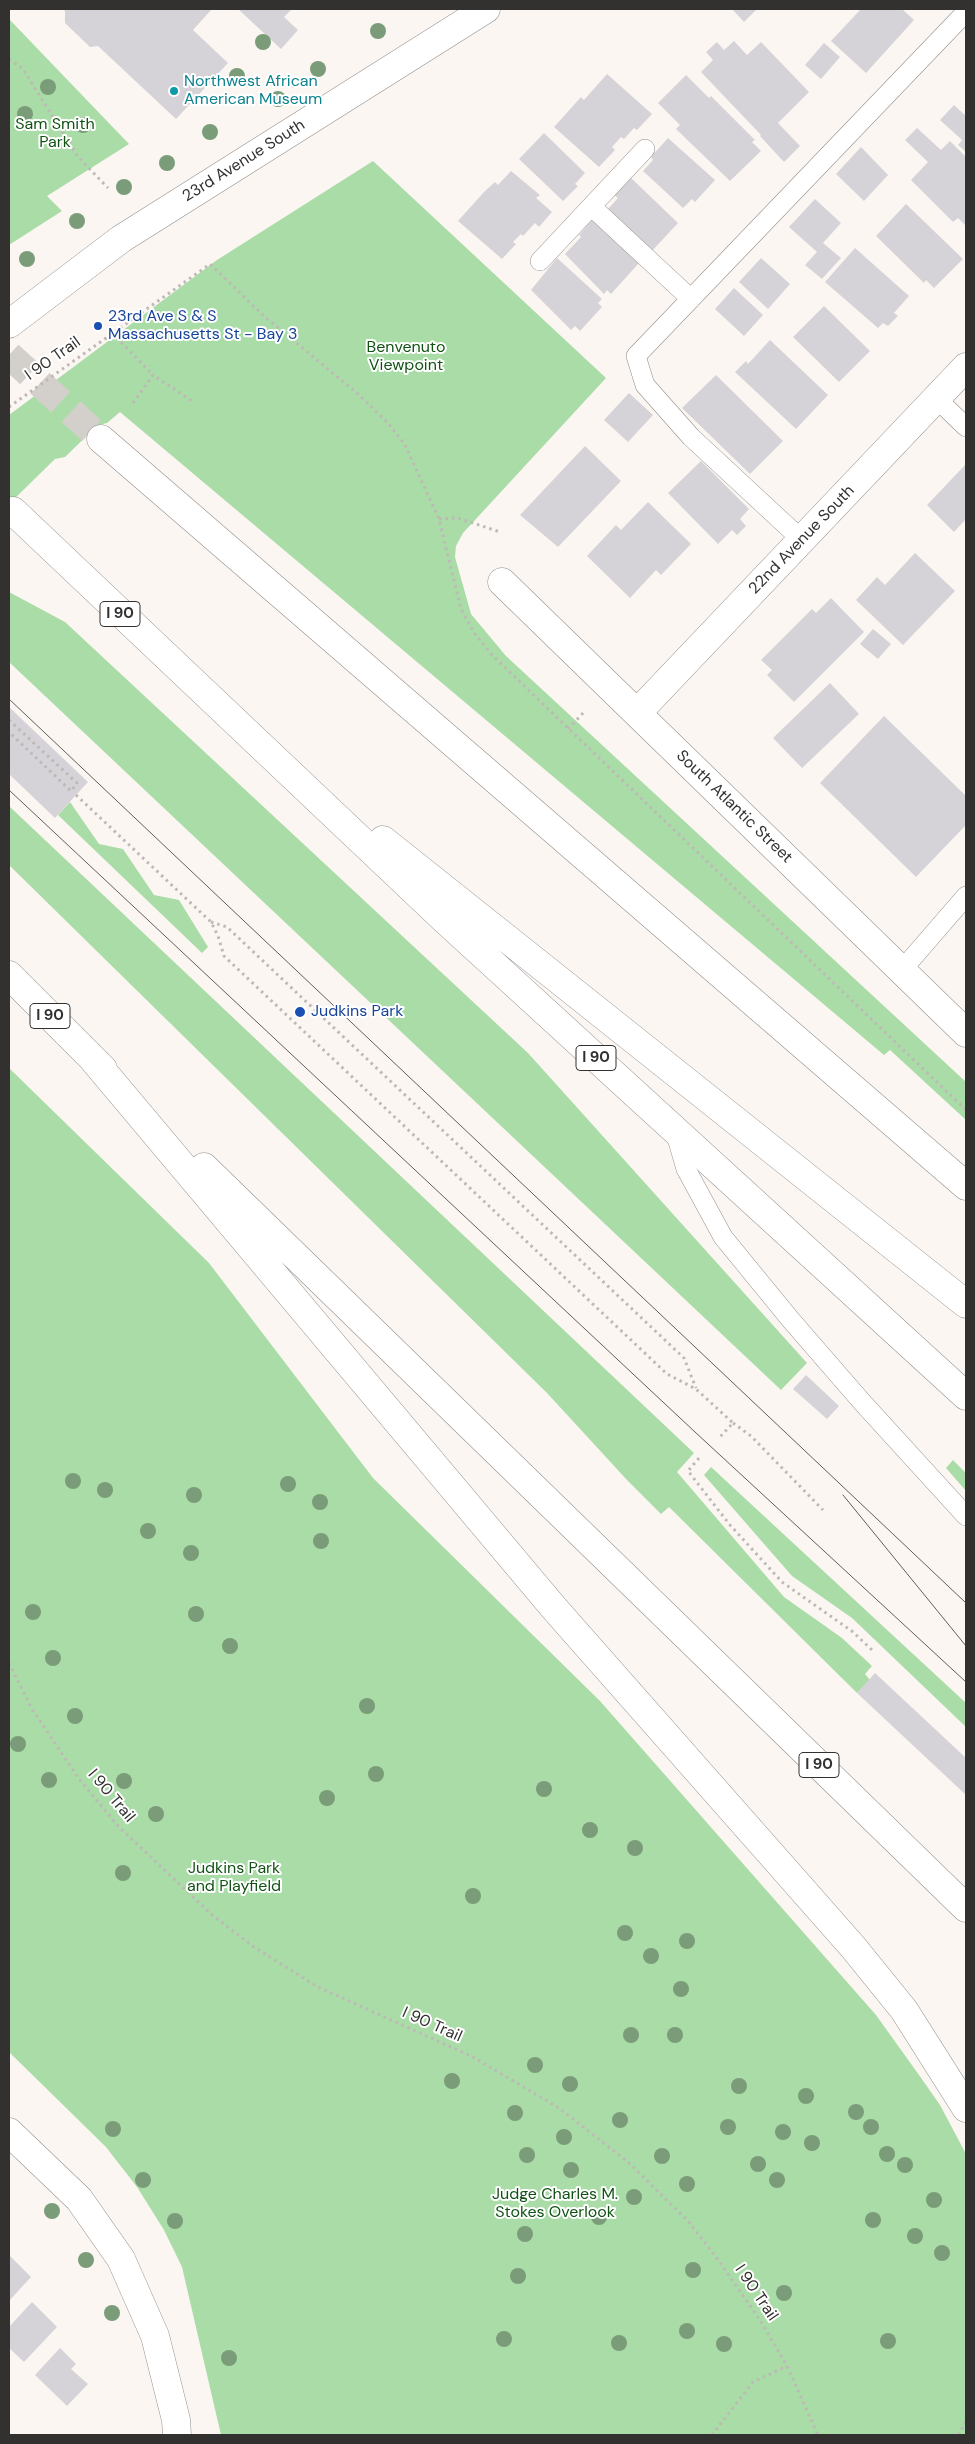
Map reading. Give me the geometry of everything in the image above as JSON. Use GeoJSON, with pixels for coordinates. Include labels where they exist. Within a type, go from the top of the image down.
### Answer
{"type":"FeatureCollection","features":[{"type":"Feature","properties":{"kind":"main road","name":"23rd Avenue South"},"geometry":{"type":"LineString","coordinates":[[9,324],[121,239],[486,9]]}},
{"type":"Feature","properties":{"kind":"main road","name":"22nd Avenue South"},"geometry":{"type":"LineString","coordinates":[[638,712],[966,367]]}},
{"type":"Feature","properties":{"kind":"main road"},"geometry":{"type":"LineString","coordinates":[[101,439],[966,1186]]}},
{"type":"Feature","properties":{"kind":"main road","name":"I 90"},"geometry":{"type":"LineString","coordinates":[[13,511],[228,717],[452,927],[966,1396]]}},
{"type":"Feature","properties":{"kind":"main road","name":"South Atlantic Street"},"geometry":{"type":"LineString","coordinates":[[502,582],[638,712],[966,1033]]}},
{"type":"Feature","properties":{"kind":"main road"},"geometry":{"type":"LineString","coordinates":[[228,717],[966,1304]]}},
{"type":"Feature","properties":{"kind":"main road","name":"I 90"},"geometry":{"type":"LineString","coordinates":[[9,974],[91,1057],[966,1908]]}},
{"type":"Feature","properties":{"kind":"main road"},"geometry":{"type":"LineString","coordinates":[[91,1057],[554,1608],[853,1947],[904,2010],[966,2108]]}},
{"type":"Feature","properties":{"kind":"main road"},"geometry":{"type":"LineString","coordinates":[[12,2141],[79,2199],[121,2259],[155,2336],[176,2420],[177,2435]]}},
{"type":"Feature","properties":{"kind":"lane"},"geometry":{"type":"LineString","coordinates":[[802,540],[691,437],[644,385],[636,356],[966,12]]}},
{"type":"Feature","properties":{"kind":"lane"},"geometry":{"type":"LineString","coordinates":[[540,261],[645,149]]}},
{"type":"Feature","properties":{"kind":"lane"},"geometry":{"type":"LineString","coordinates":[[592,207],[690,299]]}},
{"type":"Feature","properties":{"kind":"lane"},"geometry":{"type":"LineString","coordinates":[[937,399],[966,427]]}},
{"type":"Feature","properties":{"kind":"lane"},"geometry":{"type":"LineString","coordinates":[[902,970],[966,896]]}},
{"type":"Feature","properties":{"kind":"lane"},"geometry":{"type":"LineString","coordinates":[[674,1130],[686,1169],[723,1237],[790,1319],[856,1395],[966,1516]]}},
{"type":"Feature","properties":{"kind":"path"},"geometry":{"type":"LineString","coordinates":[[9,59],[23,68],[78,157],[108,188]]}},
{"type":"Feature","properties":{"kind":"path","name":"I 90 Trail"},"geometry":{"type":"LineString","coordinates":[[9,407],[210,264]]}},
{"type":"Feature","properties":{"kind":"path"},"geometry":{"type":"LineString","coordinates":[[112,333],[153,375],[192,401]]}},
{"type":"Feature","properties":{"kind":"path"},"geometry":{"type":"LineString","coordinates":[[133,403],[153,375]]}},
{"type":"Feature","properties":{"kind":"path"},"geometry":{"type":"LineString","coordinates":[[439,519],[458,518],[500,532]]}},
{"type":"Feature","properties":{"kind":"path"},"geometry":{"type":"LineString","coordinates":[[568,728],[590,706]]}},
{"type":"Feature","properties":{"kind":"path"},"geometry":{"type":"LineString","coordinates":[[9,720],[77,783],[70,791],[9,732]]}},
{"type":"Feature","properties":{"kind":"path"},"geometry":{"type":"LineString","coordinates":[[76,795],[211,922],[218,936],[224,956],[667,1374],[696,1389],[733,1423],[751,1436],[823,1510]]}},
{"type":"Feature","properties":{"kind":"path"},"geometry":{"type":"LineString","coordinates":[[211,922],[227,927],[684,1358],[696,1389]]}},
{"type":"Feature","properties":{"kind":"path"},"geometry":{"type":"LineString","coordinates":[[720,1437],[733,1423]]}},
{"type":"Feature","properties":{"kind":"path"},"geometry":{"type":"LineString","coordinates":[[699,1458],[688,1471],[730,1525],[775,1575],[782,1582],[853,1632],[873,1651]]}},
{"type":"Feature","properties":{"kind":"path","name":"I 90 Trail"},"geometry":{"type":"LineString","coordinates":[[9,1663],[32,1709],[79,1779],[119,1827],[211,1914],[254,1946],[318,1987],[471,2056],[559,2108],[604,2142],[688,2221],[760,2320],[787,2366],[818,2435]]}},
{"type":"Feature","properties":{"kind":"path"},"geometry":{"type":"LineString","coordinates":[[712,2435],[753,2382],[787,2366]]}},
{"type":"Feature","properties":{"kind":"path"},"geometry":{"type":"LineString","coordinates":[[958,2435],[966,2422]]}},
{"type":"Feature","properties":{"kind":"green space","name":"Sam Smith Park"},"geometry":{"type":"Polygon","coordinates":[[[9,19],[129,144],[47,196],[62,211],[9,245],[9,19]]]}},
{"type":"Feature","properties":{"kind":"green space","name":"Benvenuto Viewpoint"},"geometry":{"type":"Polygon","coordinates":[[[373,161],[606,378],[463,533],[456,546],[455,557],[471,614],[506,656],[966,1082],[966,1120],[890,1050],[884,1055],[120,412],[107,423],[98,425],[65,457],[55,459],[9,504],[9,415],[217,260],[373,161]]]}},
{"type":"Feature","properties":{"kind":"green space"},"geometry":{"type":"Polygon","coordinates":[[[9,592],[65,622],[528,1053],[807,1363],[781,1390],[9,662],[9,592]]]}},
{"type":"Feature","properties":{"kind":"green space"},"geometry":{"type":"Polygon","coordinates":[[[70,802],[99,844],[123,849],[154,895],[179,900],[208,947],[202,953],[58,815],[70,802]]]}},
{"type":"Feature","properties":{"kind":"green space"},"geometry":{"type":"Polygon","coordinates":[[[9,806],[694,1453],[677,1472],[784,1597],[842,1638],[872,1666],[865,1674],[870,1680],[857,1693],[669,1507],[661,1514],[547,1393],[9,865],[9,806]]]}},
{"type":"Feature","properties":{"kind":"green space"},"geometry":{"type":"Polygon","coordinates":[[[9,1068],[209,1263],[373,1478],[600,1701],[876,2015],[919,2075],[940,2105],[966,2154],[966,2435],[221,2435],[182,2267],[164,2230],[137,2187],[106,2147],[9,2052],[9,1068]]]}},
{"type":"Feature","properties":{"kind":"green space"},"geometry":{"type":"Polygon","coordinates":[[[953,1460],[966,1473],[966,1491],[946,1468],[953,1460]]]}},
{"type":"Feature","properties":{"kind":"green space"},"geometry":{"type":"Polygon","coordinates":[[[711,1467],[966,1703],[966,1727],[852,1618],[792,1576],[704,1475],[711,1467]]]}},
{"type":"Feature","properties":{"kind":"building","name":"Northwest African American Museum"},"geometry":{"type":"Polygon","coordinates":[[[63,9],[212,9],[193,30],[228,63],[176,119],[98,46],[90,47],[65,23],[65,11],[63,9]]]}},
{"type":"Feature","properties":{"kind":"building","name":"Northwest African American Museum"},"geometry":{"type":"Polygon","coordinates":[[[238,9],[292,9],[284,17],[298,30],[281,49],[238,9]]]}},
{"type":"Feature","properties":{"kind":"building"},"geometry":{"type":"Polygon","coordinates":[[[732,9],[757,9],[744,22],[732,9]]]}},
{"type":"Feature","properties":{"kind":"building"},"geometry":{"type":"Polygon","coordinates":[[[861,9],[902,9],[914,20],[866,73],[831,41],[861,9]]]}},
{"type":"Feature","properties":{"kind":"building"},"geometry":{"type":"Polygon","coordinates":[[[734,41],[747,55],[761,42],[809,92],[778,123],[800,146],[784,162],[701,72],[713,60],[706,52],[717,42],[724,50],[734,41]]]}},
{"type":"Feature","properties":{"kind":"building"},"geometry":{"type":"Polygon","coordinates":[[[824,43],[840,57],[821,79],[805,65],[824,43]]]}},
{"type":"Feature","properties":{"kind":"building"},"geometry":{"type":"Polygon","coordinates":[[[607,74],[652,114],[637,130],[634,128],[624,139],[621,137],[612,147],[615,150],[599,167],[554,127],[581,97],[584,100],[607,74]]]}},
{"type":"Feature","properties":{"kind":"building"},"geometry":{"type":"Polygon","coordinates":[[[686,75],[709,98],[711,96],[755,140],[752,142],[761,151],[730,181],[676,129],[680,125],[658,103],[686,75]]]}},
{"type":"Feature","properties":{"kind":"building"},"geometry":{"type":"Polygon","coordinates":[[[954,105],[966,116],[966,152],[958,145],[962,140],[940,120],[954,105]]]}},
{"type":"Feature","properties":{"kind":"building"},"geometry":{"type":"Polygon","coordinates":[[[917,128],[941,150],[950,141],[966,157],[966,226],[958,218],[953,222],[911,180],[928,162],[905,140],[917,128]]]}},
{"type":"Feature","properties":{"kind":"building"},"geometry":{"type":"Polygon","coordinates":[[[544,133],[585,173],[575,184],[578,186],[563,201],[519,159],[544,133]]]}},
{"type":"Feature","properties":{"kind":"building"},"geometry":{"type":"Polygon","coordinates":[[[668,138],[715,180],[695,202],[692,199],[683,208],[643,171],[653,160],[651,157],[668,138]]]}},
{"type":"Feature","properties":{"kind":"building"},"geometry":{"type":"Polygon","coordinates":[[[861,147],[888,175],[864,201],[836,174],[861,147]]]}},
{"type":"Feature","properties":{"kind":"building"},"geometry":{"type":"Polygon","coordinates":[[[511,171],[540,195],[536,198],[552,212],[539,227],[535,223],[523,236],[521,234],[513,242],[516,244],[502,259],[458,221],[484,192],[495,182],[498,185],[511,171]]]}},
{"type":"Feature","properties":{"kind":"building"},"geometry":{"type":"Polygon","coordinates":[[[630,177],[678,223],[651,252],[607,210],[618,198],[614,195],[630,177]]]}},
{"type":"Feature","properties":{"kind":"building"},"geometry":{"type":"Polygon","coordinates":[[[815,199],[841,223],[823,243],[841,258],[822,279],[805,265],[817,252],[789,227],[815,199]]]}},
{"type":"Feature","properties":{"kind":"building"},"geometry":{"type":"Polygon","coordinates":[[[906,204],[963,259],[934,288],[926,280],[924,283],[876,236],[906,204]]]}},
{"type":"Feature","properties":{"kind":"building"},"geometry":{"type":"Polygon","coordinates":[[[592,220],[639,263],[611,294],[607,290],[604,294],[565,254],[581,237],[579,235],[592,220]]]}},
{"type":"Feature","properties":{"kind":"building"},"geometry":{"type":"Polygon","coordinates":[[[855,248],[909,296],[894,313],[898,316],[888,326],[883,323],[878,328],[825,282],[855,248]]]}},
{"type":"Feature","properties":{"kind":"building"},"geometry":{"type":"Polygon","coordinates":[[[557,258],[602,299],[598,303],[602,307],[580,331],[575,326],[571,330],[531,290],[557,258]]]}},
{"type":"Feature","properties":{"kind":"building"},"geometry":{"type":"Polygon","coordinates":[[[761,258],[790,284],[768,309],[739,282],[761,258]]]}},
{"type":"Feature","properties":{"kind":"building"},"geometry":{"type":"Polygon","coordinates":[[[734,288],[763,315],[744,336],[715,309],[734,288]]]}},
{"type":"Feature","properties":{"kind":"building"},"geometry":{"type":"Polygon","coordinates":[[[824,306],[870,351],[839,382],[793,337],[824,306]]]}},
{"type":"Feature","properties":{"kind":"building"},"geometry":{"type":"Polygon","coordinates":[[[770,340],[828,395],[796,429],[735,372],[746,361],[748,364],[770,340]]]}},
{"type":"Feature","properties":{"kind":"building"},"geometry":{"type":"Polygon","coordinates":[[[716,375],[783,441],[750,474],[682,408],[716,375]]]}},
{"type":"Feature","properties":{"kind":"building"},"geometry":{"type":"Polygon","coordinates":[[[629,393],[653,415],[628,442],[604,420],[629,393]]]}},
{"type":"Feature","properties":{"kind":"building"},"geometry":{"type":"Polygon","coordinates":[[[585,446],[621,481],[558,547],[520,515],[585,446]]]}},
{"type":"Feature","properties":{"kind":"building"},"geometry":{"type":"Polygon","coordinates":[[[701,461],[749,509],[740,519],[746,526],[737,535],[732,530],[718,544],[668,493],[701,461]]]}},
{"type":"Feature","properties":{"kind":"building"},"geometry":{"type":"Polygon","coordinates":[[[966,464],[966,519],[954,532],[927,505],[966,464]]]}},
{"type":"Feature","properties":{"kind":"building"},"geometry":{"type":"Polygon","coordinates":[[[648,502],[691,544],[661,575],[656,570],[630,598],[587,556],[616,525],[621,530],[648,502]]]}},
{"type":"Feature","properties":{"kind":"building"},"geometry":{"type":"Polygon","coordinates":[[[915,553],[955,591],[903,645],[856,600],[877,577],[885,585],[915,553]]]}},
{"type":"Feature","properties":{"kind":"building"},"geometry":{"type":"Polygon","coordinates":[[[831,598],[864,632],[794,702],[767,675],[772,670],[761,660],[812,609],[816,613],[831,598]]]}},
{"type":"Feature","properties":{"kind":"building"},"geometry":{"type":"Polygon","coordinates":[[[873,629],[891,644],[878,659],[860,644],[873,629]]]}},
{"type":"Feature","properties":{"kind":"building"},"geometry":{"type":"Polygon","coordinates":[[[830,683],[859,714],[802,768],[773,738],[830,683]]]}},
{"type":"Feature","properties":{"kind":"building"},"geometry":{"type":"Polygon","coordinates":[[[9,707],[88,782],[55,818],[9,774],[9,707]]]}},
{"type":"Feature","properties":{"kind":"building"},"geometry":{"type":"Polygon","coordinates":[[[884,716],[966,796],[966,825],[916,877],[820,783],[884,716]]]}},
{"type":"Feature","properties":{"kind":"building"},"geometry":{"type":"Polygon","coordinates":[[[806,1375],[839,1406],[827,1419],[793,1389],[806,1375]]]}},
{"type":"Feature","properties":{"kind":"building"},"geometry":{"type":"Polygon","coordinates":[[[875,1673],[966,1758],[966,1795],[857,1693],[875,1673]]]}},
{"type":"Feature","properties":{"kind":"building"},"geometry":{"type":"Polygon","coordinates":[[[9,2255],[31,2277],[9,2301],[9,2255]]]}},
{"type":"Feature","properties":{"kind":"building"},"geometry":{"type":"Polygon","coordinates":[[[32,2302],[57,2327],[24,2362],[9,2348],[9,2327],[32,2302]]]}},
{"type":"Feature","properties":{"kind":"building"},"geometry":{"type":"Polygon","coordinates":[[[60,2348],[76,2364],[71,2369],[88,2384],[67,2406],[35,2375],[60,2348]]]}},
{"type":"Feature","properties":{"kind":"tunnel"},"geometry":{"type":"LineString","coordinates":[[9,355],[101,439]]}},
{"type":"Feature","properties":{"kind":"tram line"},"geometry":{"type":"LineString","coordinates":[[9,699],[966,1603]]}},
{"type":"Feature","properties":{"kind":"tram line"},"geometry":{"type":"LineString","coordinates":[[9,790],[695,1432],[966,1682]]}},
{"type":"Feature","properties":{"kind":"tram line"},"geometry":{"type":"LineString","coordinates":[[843,1495],[966,1646]]}},
{"type":"Feature","properties":{"kind":"place","name":"Northwest African American Museum"},"geometry":{"type":"Point","coordinates":[174,91]}},
{"type":"Feature","properties":{"kind":"place","name":"23rd Ave S & S Massachusetts St - Bay 3"},"geometry":{"type":"Point","coordinates":[98,326]}},
{"type":"Feature","properties":{"kind":"place","name":"Judkins Park"},"geometry":{"type":"Point","coordinates":[300,1012]}},
{"type":"Feature","properties":{"kind":"park label","name":"Judkins Park and Playfield"},"geometry":{"type":"Point","coordinates":[234,1878]}},
{"type":"Feature","properties":{"kind":"park label","name":"Judge Charles M. Stokes Overlook"},"geometry":{"type":"Point","coordinates":[555,2204]}}]}
